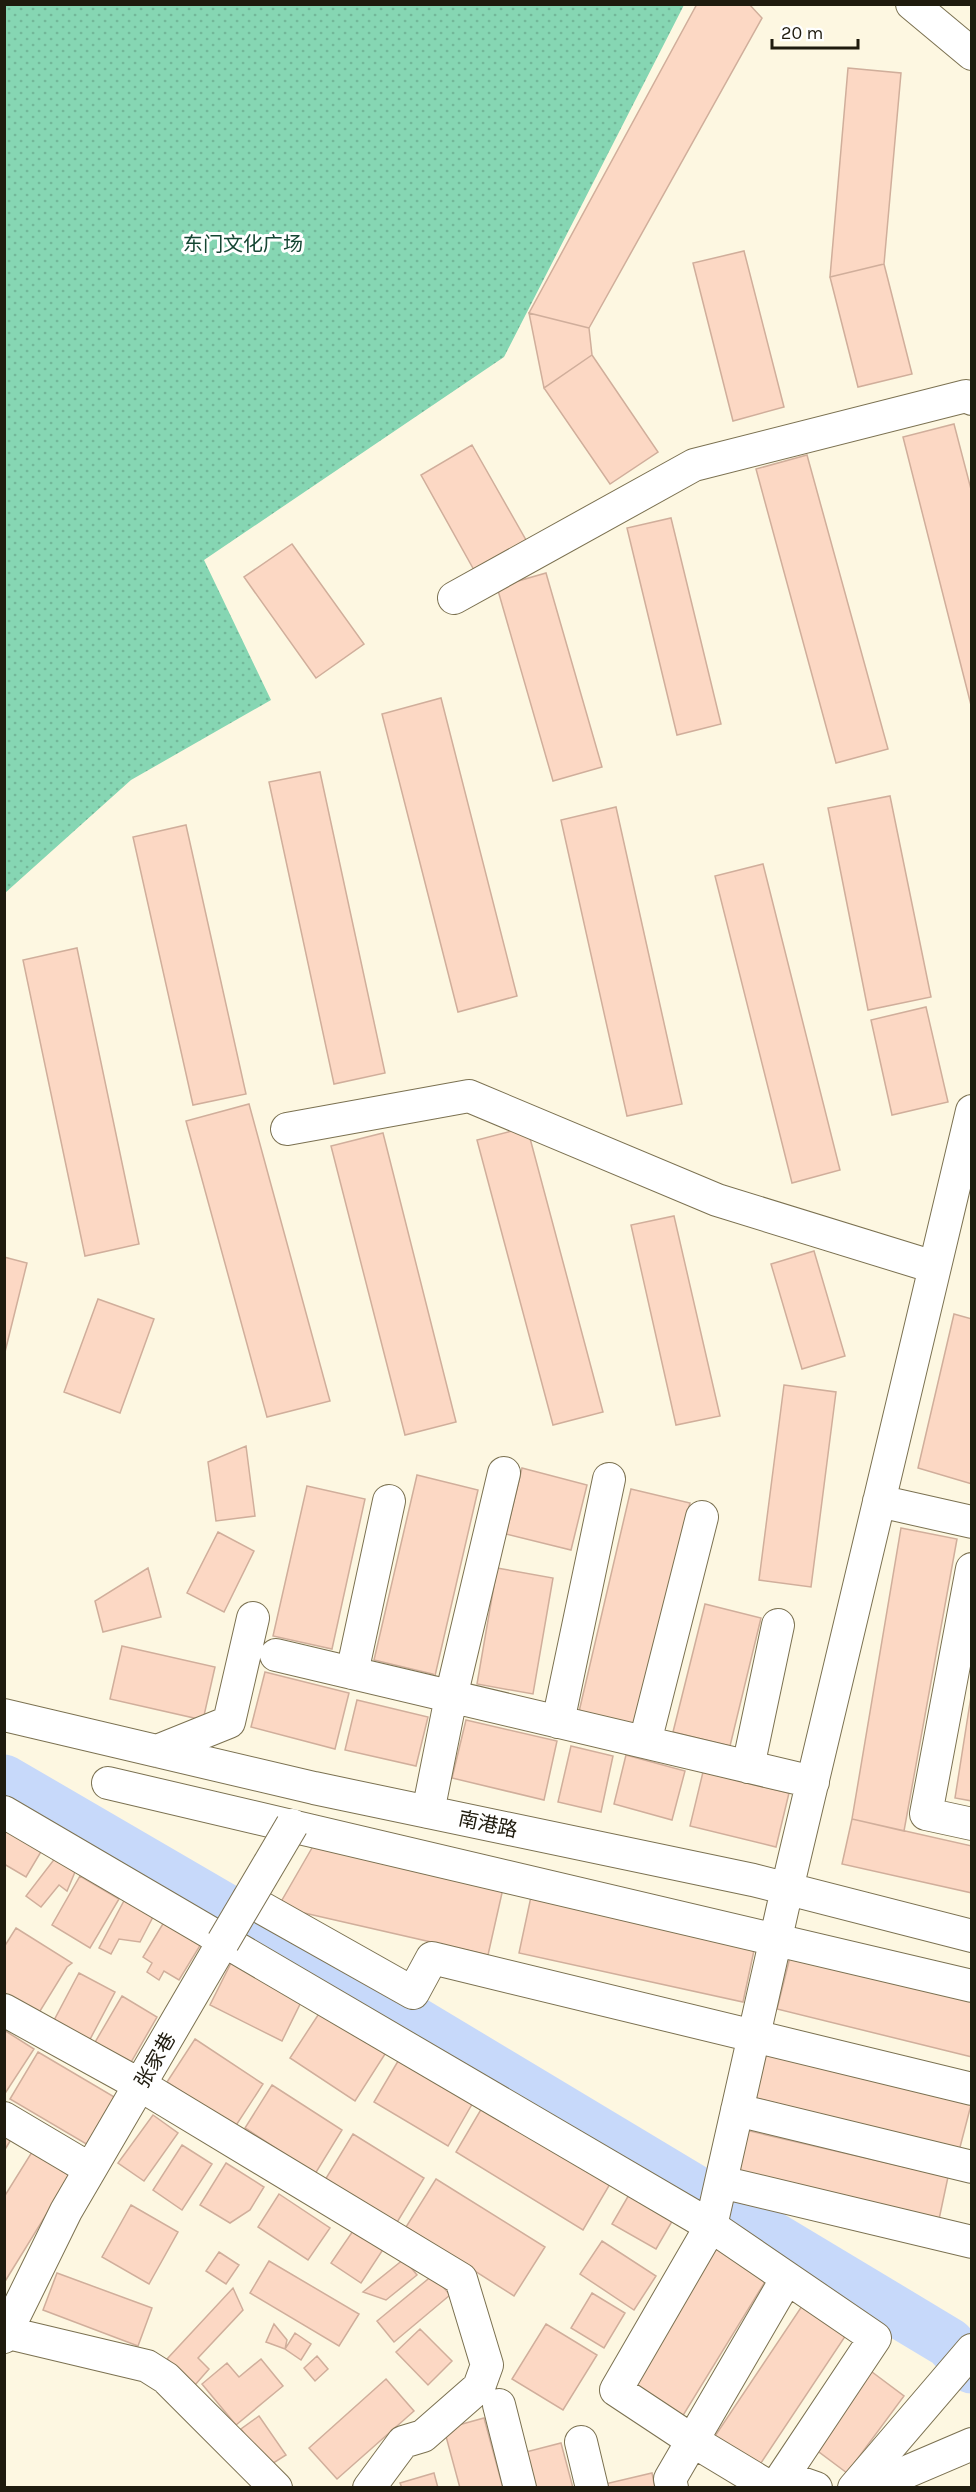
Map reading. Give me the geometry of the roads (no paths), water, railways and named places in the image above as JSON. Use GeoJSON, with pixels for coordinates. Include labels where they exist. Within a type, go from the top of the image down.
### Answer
{"type":"FeatureCollection","features":[{"type":"Feature","properties":{"kind":"street"},"geometry":{"type":"LineString","coordinates":[[912,4],[972,54]]}},
{"type":"Feature","properties":{"kind":"street"},"geometry":{"type":"LineString","coordinates":[[454,598],[694,465],[966,396],[972,399]]}},
{"type":"Feature","properties":{"kind":"street"},"geometry":{"type":"LineString","coordinates":[[287,1129],[469,1096],[717,1200],[934,1268]]}},
{"type":"Feature","properties":{"kind":"street"},"geometry":{"type":"LineString","coordinates":[[816,2487],[796,2481],[775,2487],[693,2441],[616,2390],[711,2226],[787,1889],[972,1111]]}},
{"type":"Feature","properties":{"kind":"street"},"geometry":{"type":"LineString","coordinates":[[428,1812],[451,1697],[504,1473]]}},
{"type":"Feature","properties":{"kind":"street"},"geometry":{"type":"LineString","coordinates":[[558,1722],[609,1479]]}},
{"type":"Feature","properties":{"kind":"street"},"geometry":{"type":"LineString","coordinates":[[352,1673],[389,1501]]}},
{"type":"Feature","properties":{"kind":"street"},"geometry":{"type":"LineString","coordinates":[[879,1501],[972,1522]]}},
{"type":"Feature","properties":{"kind":"street"},"geometry":{"type":"LineString","coordinates":[[645,1742],[702,1517]]}},
{"type":"Feature","properties":{"kind":"street"},"geometry":{"type":"LineString","coordinates":[[972,1569],[926,1814],[972,1824]]}},
{"type":"Feature","properties":{"kind":"street"},"geometry":{"type":"LineString","coordinates":[[156,1751],[229,1722],[254,1618]]}},
{"type":"Feature","properties":{"kind":"street"},"geometry":{"type":"LineString","coordinates":[[748,1767],[778,1625]]}},
{"type":"Feature","properties":{"kind":"street"},"geometry":{"type":"LineString","coordinates":[[276,1655],[813,1782]]}},
{"type":"Feature","properties":{"kind":"street","name":"南港路"},"geometry":{"type":"LineString","coordinates":[[4,1715],[314,1788],[787,1889],[972,1936]]}},
{"type":"Feature","properties":{"kind":"street"},"geometry":{"type":"LineString","coordinates":[[108,1783],[972,1986]]}},
{"type":"Feature","properties":{"kind":"street","name":"张家巷"},"geometry":{"type":"LineString","coordinates":[[5,2334],[66,2211],[314,1788]]}},
{"type":"Feature","properties":{"kind":"street"},"geometry":{"type":"LineString","coordinates":[[4,1812],[711,2226],[875,2338],[775,2487]]}},
{"type":"Feature","properties":{"kind":"street"},"geometry":{"type":"LineString","coordinates":[[248,1900],[413,1993],[432,1958],[972,2089]]}},
{"type":"Feature","properties":{"kind":"street"},"geometry":{"type":"LineString","coordinates":[[4,2010],[140,2085],[461,2279],[487,2365],[478,2387],[423,2436],[403,2442],[369,2487]]}},
{"type":"Feature","properties":{"kind":"street"},"geometry":{"type":"LineString","coordinates":[[737,2110],[972,2167]]}},
{"type":"Feature","properties":{"kind":"street"},"geometry":{"type":"LineString","coordinates":[[4,2118],[90,2169]]}},
{"type":"Feature","properties":{"kind":"street"},"geometry":{"type":"LineString","coordinates":[[721,2182],[972,2242]]}},
{"type":"Feature","properties":{"kind":"street"},"geometry":{"type":"LineString","coordinates":[[672,2487],[670,2479],[787,2278]]}},
{"type":"Feature","properties":{"kind":"street"},"geometry":{"type":"LineString","coordinates":[[5,2334],[147,2366],[166,2378],[276,2487]]}},
{"type":"Feature","properties":{"kind":"street"},"geometry":{"type":"LineString","coordinates":[[855,2487],[972,2350]]}},
{"type":"Feature","properties":{"kind":"street"},"geometry":{"type":"LineString","coordinates":[[499,2405],[520,2487]]}},
{"type":"Feature","properties":{"kind":"street"},"geometry":{"type":"LineString","coordinates":[[581,2442],[592,2487]]}},
{"type":"Feature","properties":{"kind":"street"},"geometry":{"type":"LineString","coordinates":[[880,2483],[972,2444]]}},
{"type":"Feature","properties":{"kind":"waterway"},"geometry":{"type":"LineString","coordinates":[[4,1780],[270,1935],[949,2343],[972,2368]]}},
{"type":"Feature","properties":{"kind":"park label","name":"东门文化广场"},"geometry":{"type":"Point","coordinates":[243,244]}}]}
